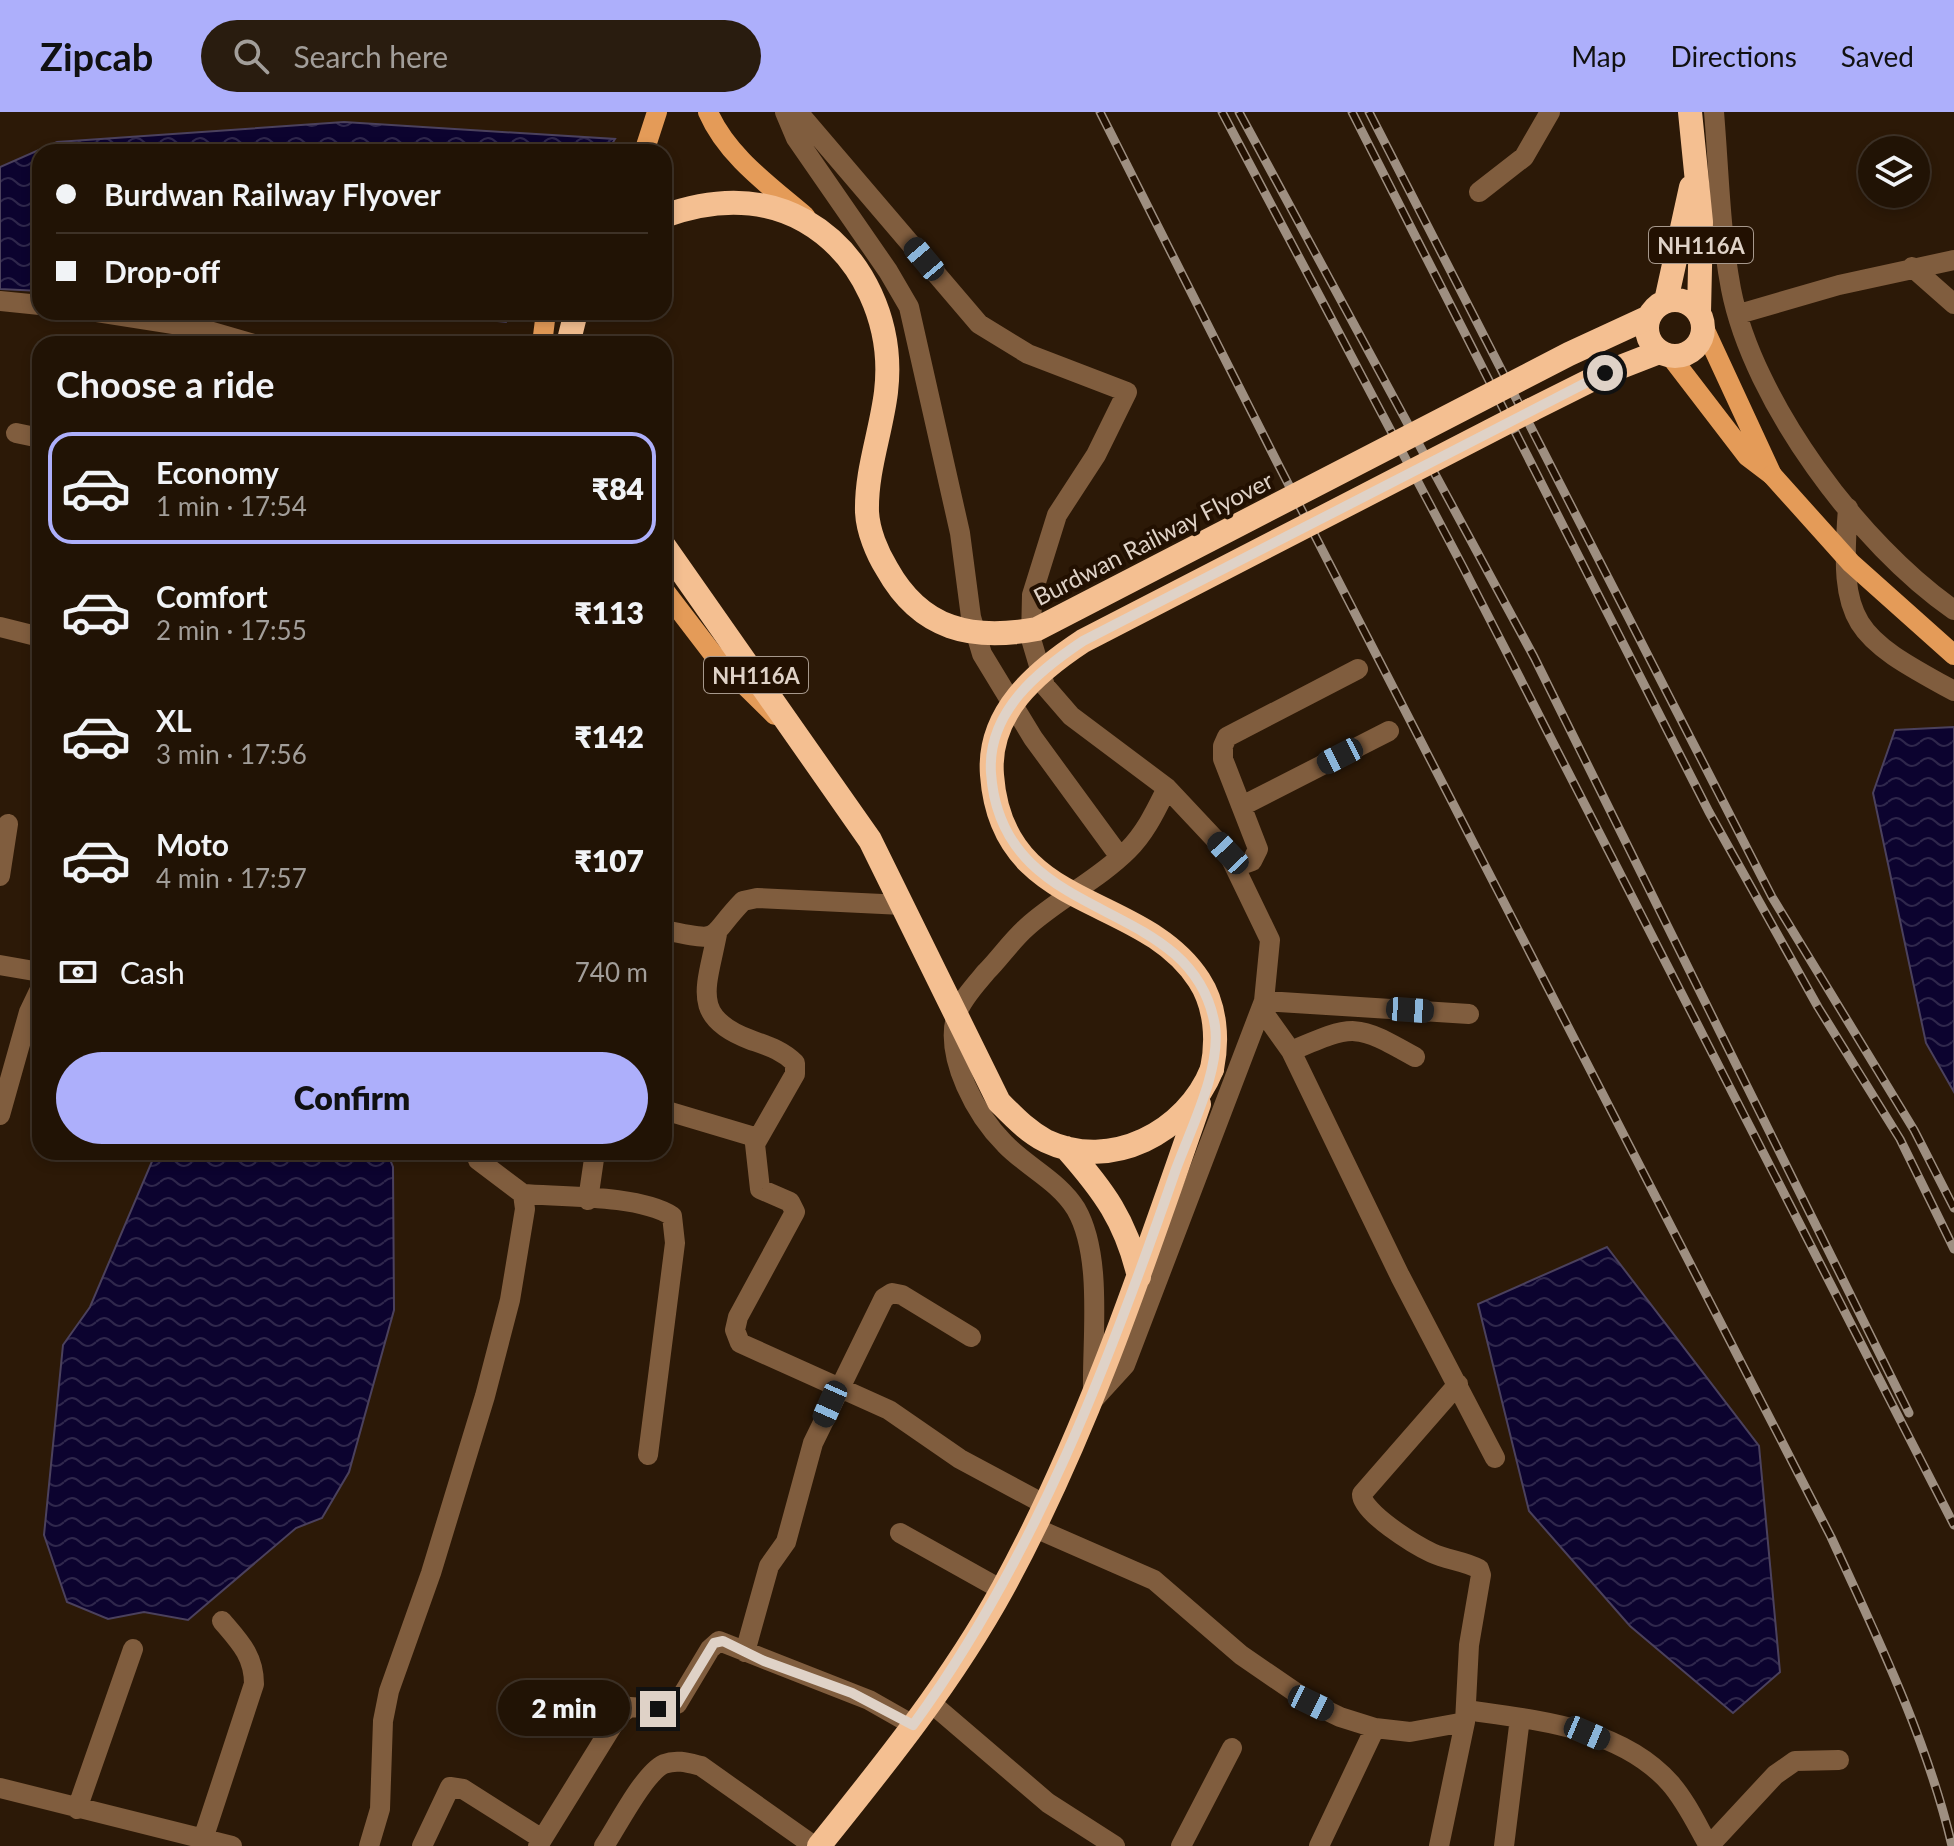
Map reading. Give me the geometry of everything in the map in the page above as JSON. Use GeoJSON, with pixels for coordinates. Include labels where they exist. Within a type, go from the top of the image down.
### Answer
{"type":"FeatureCollection","features":[{"type":"Feature","properties":{"kind":"highway","name":"NH116A"},"geometry":{"type":"LineString","coordinates":[[1690,112],[1694,177],[1701,222],[1701,320]]}},
{"type":"Feature","properties":{"kind":"highway","name":"NH116A"},"geometry":{"type":"LineString","coordinates":[[1666,301],[1675,248],[1694,177]]}},
{"type":"Feature","properties":{"kind":"highway","name":"Burdwan Railway Flyover"},"geometry":{"type":"LineString","coordinates":[[672,214],[721,201],[753,203],[791,213],[823,231],[863,279],[886,337],[886,395],[868,479],[867,516],[878,554],[897,588],[918,609],[946,626],[987,634],[1037,629],[1569,354],[1647,318],[1655,307],[1666,301]]}},
{"type":"Feature","properties":{"kind":"highway"},"geometry":{"type":"LineString","coordinates":[[816,1846],[930,1702],[1002,1590],[1090,1399],[1139,1277],[1208,1080],[1215,1028],[1199,980],[1155,939],[1061,886],[1031,866],[1012,845],[993,801],[991,764],[996,737],[1009,708],[1029,681],[1083,641],[1582,384],[1665,354],[1684,356],[1701,339],[1701,320],[1690,304],[1666,301]]}},
{"type":"Feature","properties":{"kind":"highway"},"geometry":{"type":"LineString","coordinates":[[1647,318],[1646,331],[1665,354]]}},
{"type":"Feature","properties":{"kind":"highway","name":"NH116A"},"geometry":{"type":"LineString","coordinates":[[672,557],[848,804],[903,905],[999,1102],[1032,1133],[1066,1148],[1097,1152],[1139,1143],[1178,1119],[1208,1080]]}},
{"type":"Feature","properties":{"kind":"highway","name":"NH116A"},"geometry":{"type":"LineString","coordinates":[[1066,1148],[1103,1191],[1119,1218],[1130,1240],[1139,1277]]}},
{"type":"Feature","properties":{"kind":"main road"},"geometry":{"type":"LineString","coordinates":[[647,144],[657,112]]}},
{"type":"Feature","properties":{"kind":"main road","name":"Burdwan Railway Flyover"},"geometry":{"type":"LineString","coordinates":[[708,112],[721,137],[754,172],[823,231]]}},
{"type":"Feature","properties":{"kind":"main road"},"geometry":{"type":"LineString","coordinates":[[1701,320],[1772,475]]}},
{"type":"Feature","properties":{"kind":"main road"},"geometry":{"type":"LineString","coordinates":[[1665,354],[1747,456],[1772,475],[1851,563],[1954,655]]}},
{"type":"Feature","properties":{"kind":"main road"},"geometry":{"type":"LineString","coordinates":[[672,600],[735,678],[802,739]]}},
{"type":"Feature","properties":{"kind":"street"},"geometry":{"type":"LineString","coordinates":[[785,112],[796,138],[888,271],[909,307],[960,533],[971,617],[982,654],[1033,738],[1120,857]]}},
{"type":"Feature","properties":{"kind":"street"},"geometry":{"type":"LineString","coordinates":[[798,112],[979,324],[1028,354],[1127,392],[1100,446],[1057,515],[1032,595],[1031,639],[1045,686],[1071,716],[1167,788],[1228,853],[1270,940],[1262,1005],[1125,1365],[1090,1399]]}},
{"type":"Feature","properties":{"kind":"street"},"geometry":{"type":"LineString","coordinates":[[1479,192],[1524,157],[1550,112]]}},
{"type":"Feature","properties":{"kind":"street"},"geometry":{"type":"LineString","coordinates":[[1714,112],[1731,291],[1772,397],[1804,450],[1848,508],[1899,566],[1954,610]]}},
{"type":"Feature","properties":{"kind":"street"},"geometry":{"type":"LineString","coordinates":[[1739,314],[1912,267],[1954,260]]}},
{"type":"Feature","properties":{"kind":"street"},"geometry":{"type":"LineString","coordinates":[[1912,267],[1954,304]]}},
{"type":"Feature","properties":{"kind":"street"},"geometry":{"type":"LineString","coordinates":[[0,301],[32,304]]}},
{"type":"Feature","properties":{"kind":"street"},"geometry":{"type":"LineString","coordinates":[[148,320],[226,336]]}},
{"type":"Feature","properties":{"kind":"street"},"geometry":{"type":"LineString","coordinates":[[16,433],[32,436]]}},
{"type":"Feature","properties":{"kind":"street"},"geometry":{"type":"LineString","coordinates":[[1848,508],[1845,586],[1850,609],[1883,648],[1954,691]]}},
{"type":"Feature","properties":{"kind":"street"},"geometry":{"type":"LineString","coordinates":[[0,627],[32,633]]}},
{"type":"Feature","properties":{"kind":"street"},"geometry":{"type":"LineString","coordinates":[[1235,867],[1252,861],[1258,849],[1223,759],[1227,737],[1358,669]]}},
{"type":"Feature","properties":{"kind":"street"},"geometry":{"type":"LineString","coordinates":[[1242,806],[1389,731]]}},
{"type":"Feature","properties":{"kind":"street"},"geometry":{"type":"LineString","coordinates":[[1090,1399],[1093,1273],[1087,1237],[1076,1210],[1059,1187],[1005,1144],[984,1118],[961,1067],[955,1045],[956,1017],[977,983],[1026,928],[1120,857],[1145,831],[1167,788]]}},
{"type":"Feature","properties":{"kind":"street"},"geometry":{"type":"LineString","coordinates":[[0,876],[8,824]]}},
{"type":"Feature","properties":{"kind":"street"},"geometry":{"type":"LineString","coordinates":[[903,905],[757,898],[743,901],[717,934],[707,988],[707,1007],[718,1024],[784,1052],[795,1063],[790,1088],[758,1138],[753,1153],[760,1189],[790,1202],[795,1212],[738,1317],[735,1330],[740,1343],[839,1384],[889,1410],[960,1459],[1044,1504]]}},
{"type":"Feature","properties":{"kind":"street"},"geometry":{"type":"LineString","coordinates":[[672,932],[704,938],[717,934]]}},
{"type":"Feature","properties":{"kind":"street"},"geometry":{"type":"LineString","coordinates":[[0,965],[32,971]]}},
{"type":"Feature","properties":{"kind":"street"},"geometry":{"type":"LineString","coordinates":[[1262,1005],[1469,1014]]}},
{"type":"Feature","properties":{"kind":"street"},"geometry":{"type":"LineString","coordinates":[[1262,1005],[1291,1051],[1400,1276],[1495,1458]]}},
{"type":"Feature","properties":{"kind":"street"},"geometry":{"type":"LineString","coordinates":[[0,1115],[32,1006]]}},
{"type":"Feature","properties":{"kind":"street"},"geometry":{"type":"LineString","coordinates":[[1291,1051],[1336,1031],[1353,1029],[1370,1032],[1415,1057]]}},
{"type":"Feature","properties":{"kind":"street"},"geometry":{"type":"LineString","coordinates":[[672,1112],[758,1138]]}},
{"type":"Feature","properties":{"kind":"street"},"geometry":{"type":"LineString","coordinates":[[478,1160],[523,1194],[661,1209],[672,1216],[676,1227],[648,1455]]}},
{"type":"Feature","properties":{"kind":"street"},"geometry":{"type":"LineString","coordinates":[[588,1200],[594,1160]]}},
{"type":"Feature","properties":{"kind":"street"},"geometry":{"type":"LineString","coordinates":[[369,1846],[380,1809],[383,1721],[389,1691],[426,1587],[485,1396],[510,1300],[525,1209],[523,1194]]}},
{"type":"Feature","properties":{"kind":"street"},"geometry":{"type":"LineString","coordinates":[[745,1652],[769,1566],[786,1542],[802,1473],[839,1384],[884,1298],[892,1293],[902,1295],[971,1337]]}},
{"type":"Feature","properties":{"kind":"street"},"geometry":{"type":"LineString","coordinates":[[1439,1846],[1466,1716],[1469,1645],[1481,1584],[1479,1569],[1432,1553],[1361,1501],[1364,1488],[1458,1384]]}},
{"type":"Feature","properties":{"kind":"street"},"geometry":{"type":"LineString","coordinates":[[1033,1527],[1154,1580],[1276,1681],[1340,1717],[1375,1728],[1410,1732],[1466,1716],[1520,1718],[1587,1733],[1636,1754],[1670,1783],[1709,1846],[1775,1775],[1795,1761],[1839,1760]]}},
{"type":"Feature","properties":{"kind":"street"},"geometry":{"type":"LineString","coordinates":[[900,1533],[1002,1590]]}},
{"type":"Feature","properties":{"kind":"street"},"geometry":{"type":"LineString","coordinates":[[203,1839],[254,1684],[254,1669],[247,1650],[222,1621]]}},
{"type":"Feature","properties":{"kind":"street"},"geometry":{"type":"LineString","coordinates":[[422,1846],[450,1787],[463,1789],[540,1843],[619,1715],[630,1707],[658,1709],[677,1704],[714,1643],[723,1641],[869,1700],[913,1725]]}},
{"type":"Feature","properties":{"kind":"street"},"geometry":{"type":"LineString","coordinates":[[77,1809],[133,1649]]}},
{"type":"Feature","properties":{"kind":"street"},"geometry":{"type":"LineString","coordinates":[[930,1702],[1048,1803],[1115,1846]]}},
{"type":"Feature","properties":{"kind":"street"},"geometry":{"type":"LineString","coordinates":[[1504,1846],[1520,1718]]}},
{"type":"Feature","properties":{"kind":"street"},"geometry":{"type":"LineString","coordinates":[[1319,1846],[1375,1728]]}},
{"type":"Feature","properties":{"kind":"street"},"geometry":{"type":"LineString","coordinates":[[1181,1846],[1232,1748]]}},
{"type":"Feature","properties":{"kind":"street"},"geometry":{"type":"LineString","coordinates":[[604,1846],[649,1777],[662,1764],[682,1761],[701,1766],[816,1846]]}},
{"type":"Feature","properties":{"kind":"street"},"geometry":{"type":"LineString","coordinates":[[0,1788],[232,1846]]}},
{"type":"Feature","properties":{"kind":"water"},"geometry":{"type":"Polygon","coordinates":[[[344,122],[615,139],[612,144],[52,144],[344,122]]]}},
{"type":"Feature","properties":{"kind":"water"},"geometry":{"type":"Polygon","coordinates":[[[32,153],[32,291],[0,289],[0,167],[32,153]]]}},
{"type":"Feature","properties":{"kind":"water"},"geometry":{"type":"Polygon","coordinates":[[[1954,727],[1954,1092],[1926,1043],[1873,793],[1895,730],[1954,727]]]}},
{"type":"Feature","properties":{"kind":"water"},"geometry":{"type":"Polygon","coordinates":[[[153,1160],[390,1160],[393,1167],[394,1310],[349,1472],[322,1518],[296,1528],[188,1620],[144,1612],[108,1619],[67,1602],[44,1535],[63,1345],[90,1307],[153,1160]]]}},
{"type":"Feature","properties":{"kind":"water"},"geometry":{"type":"Polygon","coordinates":[[[1607,1247],[1759,1446],[1780,1672],[1733,1713],[1630,1626],[1529,1511],[1478,1304],[1607,1247]]]}},
{"type":"Feature","properties":{"kind":"railway"},"geometry":{"type":"LineString","coordinates":[[1100,112],[1831,1537],[1915,1728],[1942,1806],[1952,1846]]}},
{"type":"Feature","properties":{"kind":"railway"},"geometry":{"type":"LineString","coordinates":[[1222,112],[1463,567],[1954,1525]]}},
{"type":"Feature","properties":{"kind":"railway"},"geometry":{"type":"LineString","coordinates":[[1239,112],[1534,657],[1909,1413]]}},
{"type":"Feature","properties":{"kind":"railway"},"geometry":{"type":"LineString","coordinates":[[1352,112],[1709,812],[1818,1007],[1900,1139],[1954,1249]]}},
{"type":"Feature","properties":{"kind":"railway"},"geometry":{"type":"LineString","coordinates":[[1369,112],[1772,897],[1914,1130],[1954,1208]]}},
{"type":"Feature","properties":{"kind":"route"},"geometry":{"type":"LineString","coordinates":[[658,1709],[677,1704],[714,1643],[723,1641],[764,1661],[869,1700],[913,1725],[1002,1590],[1028,1539],[1087,1407],[1139,1277],[1212,1069],[1216,1051],[1215,1028],[1199,980],[1155,939],[1061,886],[1031,866],[1012,845],[993,801],[991,764],[996,737],[1009,708],[1029,681],[1083,641],[1605,373]]}}]}
